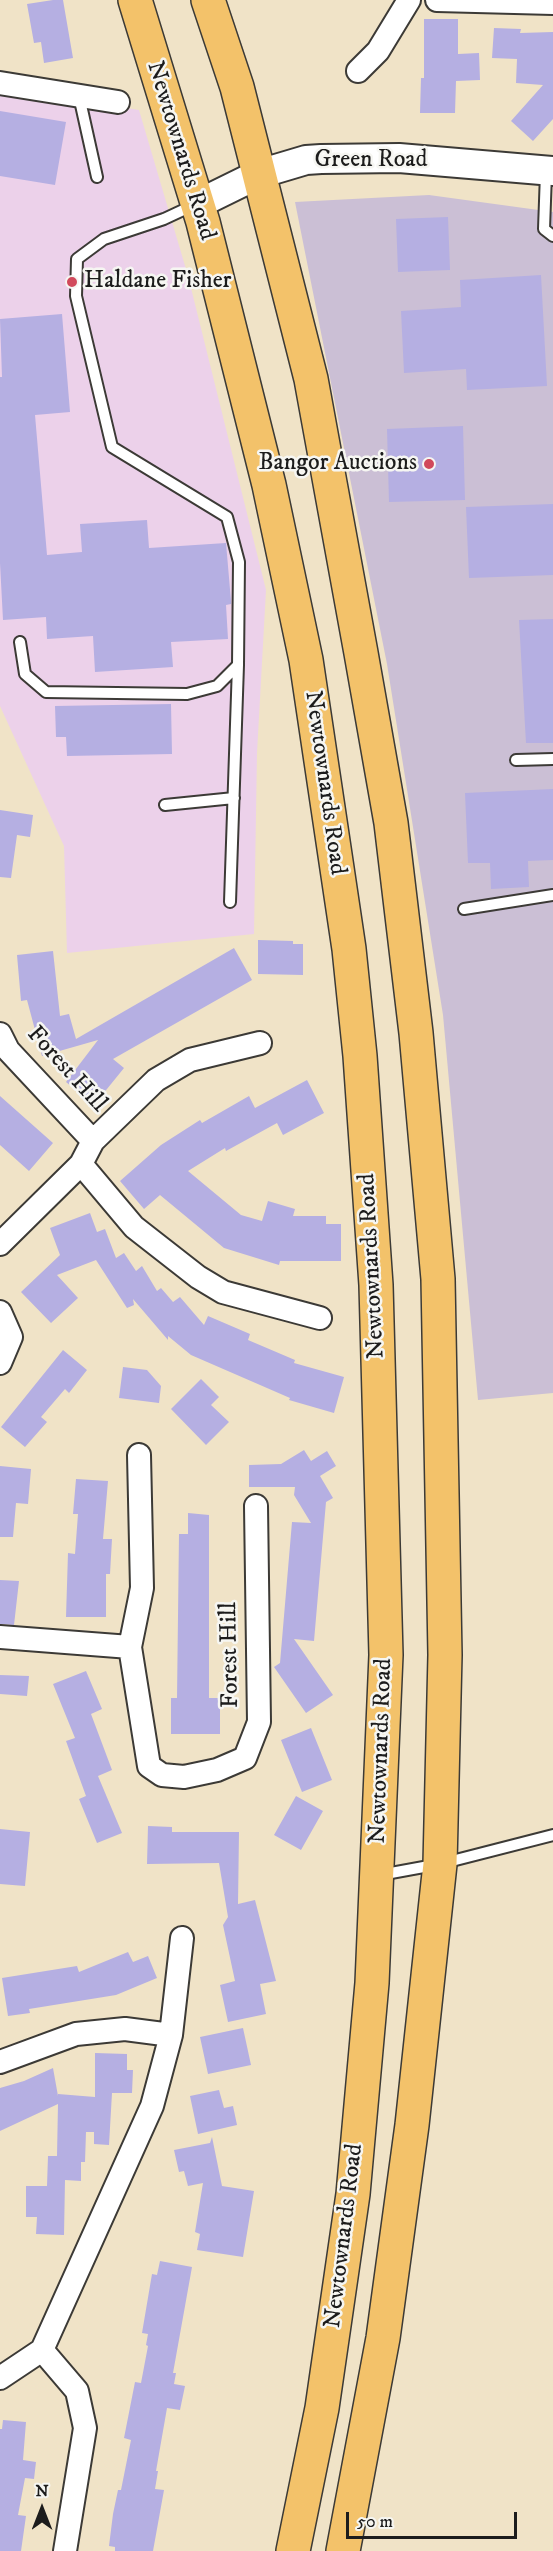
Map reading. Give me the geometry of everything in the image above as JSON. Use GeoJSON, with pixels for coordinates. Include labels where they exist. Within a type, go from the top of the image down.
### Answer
{"type":"FeatureCollection","features":[{"type":"Feature","properties":{"kind":"highway","name":"Newtownards Road"},"geometry":{"type":"LineString","coordinates":[[135,0],[198,204],[269,484],[306,660],[349,949],[360,1056],[376,1285],[386,1655],[372,1983],[353,2194],[322,2409],[293,2551]]}},
{"type":"Feature","properties":{"kind":"highway","name":"Newtownards Road"},"geometry":{"type":"LineString","coordinates":[[208,0],[237,87],[311,379],[391,824],[416,1033],[438,1279],[445,1655],[440,1864],[412,2125],[383,2338],[343,2551]]}},
{"type":"Feature","properties":{"kind":"street"},"geometry":{"type":"LineString","coordinates":[[358,71],[378,51],[409,0]]}},
{"type":"Feature","properties":{"kind":"street"},"geometry":{"type":"LineString","coordinates":[[437,0],[553,3]]}},
{"type":"Feature","properties":{"kind":"street"},"geometry":{"type":"LineString","coordinates":[[0,83],[118,102]]}},
{"type":"Feature","properties":{"kind":"street","name":"Green Road"},"geometry":{"type":"LineString","coordinates":[[198,204],[259,174],[306,160],[399,158],[549,170]]}},
{"type":"Feature","properties":{"kind":"street","name":"Forest Hill"},"geometry":{"type":"LineString","coordinates":[[0,1034],[8,1050],[93,1141]]}},
{"type":"Feature","properties":{"kind":"street","name":"Forest Hill"},"geometry":{"type":"LineString","coordinates":[[0,1244],[81,1164],[93,1141],[156,1080],[190,1060],[260,1043]]}},
{"type":"Feature","properties":{"kind":"street"},"geometry":{"type":"LineString","coordinates":[[81,1164],[134,1227],[198,1277],[223,1292],[320,1318]]}},
{"type":"Feature","properties":{"kind":"street"},"geometry":{"type":"LineString","coordinates":[[0,1312],[11,1337],[0,1363]]}},
{"type":"Feature","properties":{"kind":"street","name":"Forest Hill"},"geometry":{"type":"LineString","coordinates":[[139,1455],[142,1588],[130,1647],[148,1766],[162,1775],[184,1777],[217,1770],[245,1758],[259,1722],[256,1506]]}},
{"type":"Feature","properties":{"kind":"street"},"geometry":{"type":"LineString","coordinates":[[0,1637],[130,1647]]}},
{"type":"Feature","properties":{"kind":"street"},"geometry":{"type":"LineString","coordinates":[[0,2378],[42,2350],[153,2106],[171,2035],[182,1938]]}},
{"type":"Feature","properties":{"kind":"street"},"geometry":{"type":"LineString","coordinates":[[0,2062],[76,2034],[124,2029],[171,2035]]}},
{"type":"Feature","properties":{"kind":"street"},"geometry":{"type":"LineString","coordinates":[[42,2350],[77,2391],[85,2428],[65,2551]]}},
{"type":"Feature","properties":{"kind":"lane"},"geometry":{"type":"LineString","coordinates":[[79,96],[97,177]]}},
{"type":"Feature","properties":{"kind":"lane"},"geometry":{"type":"LineString","coordinates":[[549,170],[544,229],[553,236]]}},
{"type":"Feature","properties":{"kind":"lane"},"geometry":{"type":"LineString","coordinates":[[198,204],[164,219],[104,239],[76,259],[76,296],[112,447],[227,517],[239,562],[230,902]]}},
{"type":"Feature","properties":{"kind":"lane"},"geometry":{"type":"LineString","coordinates":[[20,642],[25,674],[46,692],[188,694],[218,686],[238,665]]}},
{"type":"Feature","properties":{"kind":"lane"},"geometry":{"type":"LineString","coordinates":[[516,760],[553,759]]}},
{"type":"Feature","properties":{"kind":"lane"},"geometry":{"type":"LineString","coordinates":[[165,804],[234,798]]}},
{"type":"Feature","properties":{"kind":"lane"},"geometry":{"type":"LineString","coordinates":[[464,909],[553,895]]}},
{"type":"Feature","properties":{"kind":"lane"},"geometry":{"type":"LineString","coordinates":[[377,1876],[440,1864],[553,1835]]}},
{"type":"Feature","properties":{"kind":"shaded area"},"geometry":{"type":"Polygon","coordinates":[[[0,88],[139,110],[188,276],[266,590],[257,753],[254,934],[67,953],[64,846],[0,706],[0,88]]]}},
{"type":"Feature","properties":{"kind":"shaded area"},"geometry":{"type":"Polygon","coordinates":[[[429,195],[553,212],[553,1393],[478,1400],[443,1015],[387,664],[295,202],[429,195]]]}},
{"type":"Feature","properties":{"kind":"building"},"geometry":{"type":"Polygon","coordinates":[[[63,0],[73,58],[44,63],[41,42],[34,43],[27,4],[63,0]]]}},
{"type":"Feature","properties":{"kind":"building"},"geometry":{"type":"Polygon","coordinates":[[[424,19],[458,19],[458,54],[479,53],[480,80],[456,81],[455,113],[420,113],[421,78],[424,78],[424,19]]]}},
{"type":"Feature","properties":{"kind":"building"},"geometry":{"type":"Polygon","coordinates":[[[494,28],[521,29],[520,33],[553,32],[553,119],[533,141],[511,121],[543,85],[516,83],[517,59],[492,58],[494,28]]]}},
{"type":"Feature","properties":{"kind":"building"},"geometry":{"type":"Polygon","coordinates":[[[0,111],[66,122],[55,185],[0,176],[0,111]]]}},
{"type":"Feature","properties":{"kind":"building"},"geometry":{"type":"Polygon","coordinates":[[[448,217],[450,270],[398,272],[396,219],[448,217]]]}},
{"type":"Feature","properties":{"kind":"building"},"geometry":{"type":"Polygon","coordinates":[[[541,275],[547,386],[467,390],[466,369],[404,373],[401,311],[461,307],[460,280],[541,275]]]}},
{"type":"Feature","properties":{"kind":"building"},"geometry":{"type":"Polygon","coordinates":[[[62,314],[70,412],[35,415],[47,555],[82,552],[80,524],[147,520],[149,548],[226,543],[231,601],[231,604],[226,605],[228,639],[171,642],[173,667],[95,672],[93,636],[47,639],[46,617],[3,620],[0,563],[0,377],[2,377],[0,319],[62,314]]]}},
{"type":"Feature","properties":{"kind":"building"},"geometry":{"type":"Polygon","coordinates":[[[463,426],[465,500],[389,502],[387,429],[463,426]]]}},
{"type":"Feature","properties":{"kind":"building"},"geometry":{"type":"Polygon","coordinates":[[[553,504],[553,575],[469,578],[466,507],[553,504]]]}},
{"type":"Feature","properties":{"kind":"building"},"geometry":{"type":"Polygon","coordinates":[[[553,619],[553,743],[526,743],[519,620],[553,619]]]}},
{"type":"Feature","properties":{"kind":"building"},"geometry":{"type":"Polygon","coordinates":[[[171,704],[172,754],[67,756],[66,737],[56,737],[55,706],[171,704]]]}},
{"type":"Feature","properties":{"kind":"building"},"geometry":{"type":"Polygon","coordinates":[[[553,789],[553,860],[528,861],[529,887],[491,889],[490,863],[468,863],[465,793],[553,789]]]}},
{"type":"Feature","properties":{"kind":"building"},"geometry":{"type":"Polygon","coordinates":[[[0,810],[33,815],[30,837],[17,835],[11,878],[0,877],[0,810]]]}},
{"type":"Feature","properties":{"kind":"building"},"geometry":{"type":"Polygon","coordinates":[[[258,940],[293,941],[293,944],[303,944],[303,975],[258,974],[258,940]]]}},
{"type":"Feature","properties":{"kind":"building"},"geometry":{"type":"Polygon","coordinates":[[[234,948],[252,980],[113,1059],[124,1068],[94,1105],[66,1082],[98,1040],[42,1056],[27,1000],[21,1001],[17,955],[53,951],[60,1016],[69,1014],[76,1039],[234,948]]]}},
{"type":"Feature","properties":{"kind":"building"},"geometry":{"type":"Polygon","coordinates":[[[307,1080],[324,1113],[283,1135],[277,1123],[226,1151],[225,1148],[188,1171],[241,1215],[262,1221],[268,1201],[295,1209],[293,1216],[326,1216],[326,1224],[341,1224],[341,1261],[280,1261],[279,1265],[224,1248],[160,1195],[144,1209],[120,1181],[161,1145],[200,1120],[202,1123],[249,1096],[255,1108],[307,1080]]]}},
{"type":"Feature","properties":{"kind":"building"},"geometry":{"type":"Polygon","coordinates":[[[0,1096],[53,1143],[29,1171],[0,1145],[0,1096]]]}},
{"type":"Feature","properties":{"kind":"building"},"geometry":{"type":"Polygon","coordinates":[[[90,1213],[97,1232],[105,1229],[116,1258],[124,1253],[136,1271],[142,1266],[157,1291],[161,1288],[173,1302],[180,1297],[204,1325],[208,1316],[250,1334],[248,1340],[295,1360],[294,1363],[344,1377],[334,1413],[289,1400],[290,1398],[191,1355],[168,1336],[168,1340],[133,1299],[134,1305],[127,1308],[96,1260],[57,1275],[78,1298],[51,1323],[21,1292],[60,1255],[50,1228],[90,1213]]]}},
{"type":"Feature","properties":{"kind":"building"},"geometry":{"type":"Polygon","coordinates":[[[63,1350],[87,1370],[69,1393],[65,1389],[41,1417],[47,1422],[25,1447],[1,1427],[63,1350]]]}},
{"type":"Feature","properties":{"kind":"building"},"geometry":{"type":"Polygon","coordinates":[[[123,1367],[147,1370],[161,1386],[159,1403],[119,1398],[123,1367]]]}},
{"type":"Feature","properties":{"kind":"building"},"geometry":{"type":"Polygon","coordinates":[[[201,1379],[219,1397],[211,1405],[229,1422],[206,1445],[171,1409],[201,1379]]]}},
{"type":"Feature","properties":{"kind":"building"},"geometry":{"type":"Polygon","coordinates":[[[304,1450],[311,1461],[327,1451],[336,1466],[320,1476],[333,1498],[326,1502],[314,1641],[294,1639],[333,1695],[306,1713],[274,1667],[280,1663],[292,1522],[311,1523],[294,1495],[295,1487],[249,1487],[249,1465],[281,1464],[304,1450]]]}},
{"type":"Feature","properties":{"kind":"building"},"geometry":{"type":"Polygon","coordinates":[[[0,1466],[31,1469],[28,1504],[16,1503],[13,1537],[0,1537],[0,1466]]]}},
{"type":"Feature","properties":{"kind":"building"},"geometry":{"type":"Polygon","coordinates":[[[76,1479],[108,1481],[103,1539],[112,1539],[110,1574],[106,1574],[106,1617],[66,1617],[68,1553],[75,1554],[78,1514],[73,1514],[76,1479]]]}},
{"type":"Feature","properties":{"kind":"building"},"geometry":{"type":"Polygon","coordinates":[[[188,1513],[209,1515],[209,1698],[220,1698],[220,1734],[171,1734],[171,1698],[177,1698],[179,1534],[188,1534],[188,1513]]]}},
{"type":"Feature","properties":{"kind":"building"},"geometry":{"type":"Polygon","coordinates":[[[0,1580],[19,1581],[14,1625],[0,1624],[0,1580]]]}},
{"type":"Feature","properties":{"kind":"building"},"geometry":{"type":"Polygon","coordinates":[[[86,1671],[102,1709],[91,1714],[112,1770],[98,1776],[122,1833],[97,1843],[79,1799],[86,1796],[66,1741],[75,1738],[53,1684],[86,1671]]]}},
{"type":"Feature","properties":{"kind":"building"},"geometry":{"type":"Polygon","coordinates":[[[0,1675],[29,1676],[27,1696],[0,1694],[0,1675]]]}},
{"type":"Feature","properties":{"kind":"building"},"geometry":{"type":"Polygon","coordinates":[[[311,1728],[332,1780],[302,1792],[281,1740],[311,1728]]]}},
{"type":"Feature","properties":{"kind":"building"},"geometry":{"type":"Polygon","coordinates":[[[296,1796],[323,1811],[301,1850],[274,1835],[296,1796]]]}},
{"type":"Feature","properties":{"kind":"building"},"geometry":{"type":"Polygon","coordinates":[[[148,1826],[172,1827],[172,1832],[239,1832],[238,1904],[255,1900],[276,1981],[260,1984],[266,2014],[228,2022],[220,1985],[235,1981],[223,1925],[228,1917],[219,1863],[147,1864],[148,1826]]]}},
{"type":"Feature","properties":{"kind":"building"},"geometry":{"type":"Polygon","coordinates":[[[0,1829],[30,1832],[25,1886],[0,1884],[0,1829]]]}},
{"type":"Feature","properties":{"kind":"building"},"geometry":{"type":"Polygon","coordinates":[[[128,1952],[133,1962],[148,1956],[157,1978],[116,1995],[29,2009],[30,2013],[8,2016],[2,1978],[77,1966],[79,1972],[128,1952]]]}},
{"type":"Feature","properties":{"kind":"building"},"geometry":{"type":"Polygon","coordinates":[[[243,2028],[251,2065],[208,2074],[200,2037],[243,2028]]]}},
{"type":"Feature","properties":{"kind":"building"},"geometry":{"type":"Polygon","coordinates":[[[95,2053],[127,2054],[127,2070],[133,2070],[132,2093],[112,2093],[109,2145],[94,2144],[94,2132],[86,2132],[85,2162],[81,2162],[81,2181],[65,2180],[64,2235],[36,2234],[37,2217],[26,2217],[26,2186],[47,2186],[48,2156],[57,2156],[58,2104],[0,2131],[0,2088],[24,2081],[53,2068],[58,2096],[58,2094],[95,2097],[95,2053]]]}},
{"type":"Feature","properties":{"kind":"building"},"geometry":{"type":"Polygon","coordinates":[[[219,2090],[224,2108],[233,2106],[237,2125],[198,2134],[190,2096],[219,2090]]]}},
{"type":"Feature","properties":{"kind":"building"},"geometry":{"type":"Polygon","coordinates":[[[212,2137],[222,2186],[254,2191],[243,2257],[197,2250],[200,2234],[195,2232],[203,2183],[188,2186],[184,2171],[179,2172],[174,2150],[210,2143],[212,2137]]]}},
{"type":"Feature","properties":{"kind":"building"},"geometry":{"type":"Polygon","coordinates":[[[160,2261],[192,2267],[173,2373],[176,2373],[174,2384],[185,2386],[180,2410],[167,2408],[155,2489],[164,2490],[153,2551],[115,2551],[115,2547],[109,2546],[113,2514],[118,2490],[121,2490],[131,2440],[124,2438],[135,2382],[141,2383],[148,2346],[146,2345],[148,2334],[142,2333],[152,2274],[157,2275],[160,2261]]]}},
{"type":"Feature","properties":{"kind":"building"},"geometry":{"type":"Polygon","coordinates":[[[3,2420],[26,2422],[23,2460],[36,2462],[34,2479],[25,2478],[18,2515],[26,2516],[21,2551],[0,2551],[0,2429],[2,2429],[3,2420]]]}},
{"type":"Feature","properties":{"kind":"place","name":"Haldane Fisher"},"geometry":{"type":"Point","coordinates":[72,282]}},
{"type":"Feature","properties":{"kind":"place","name":"Bangor Auctions"},"geometry":{"type":"Point","coordinates":[429,464]}}]}
